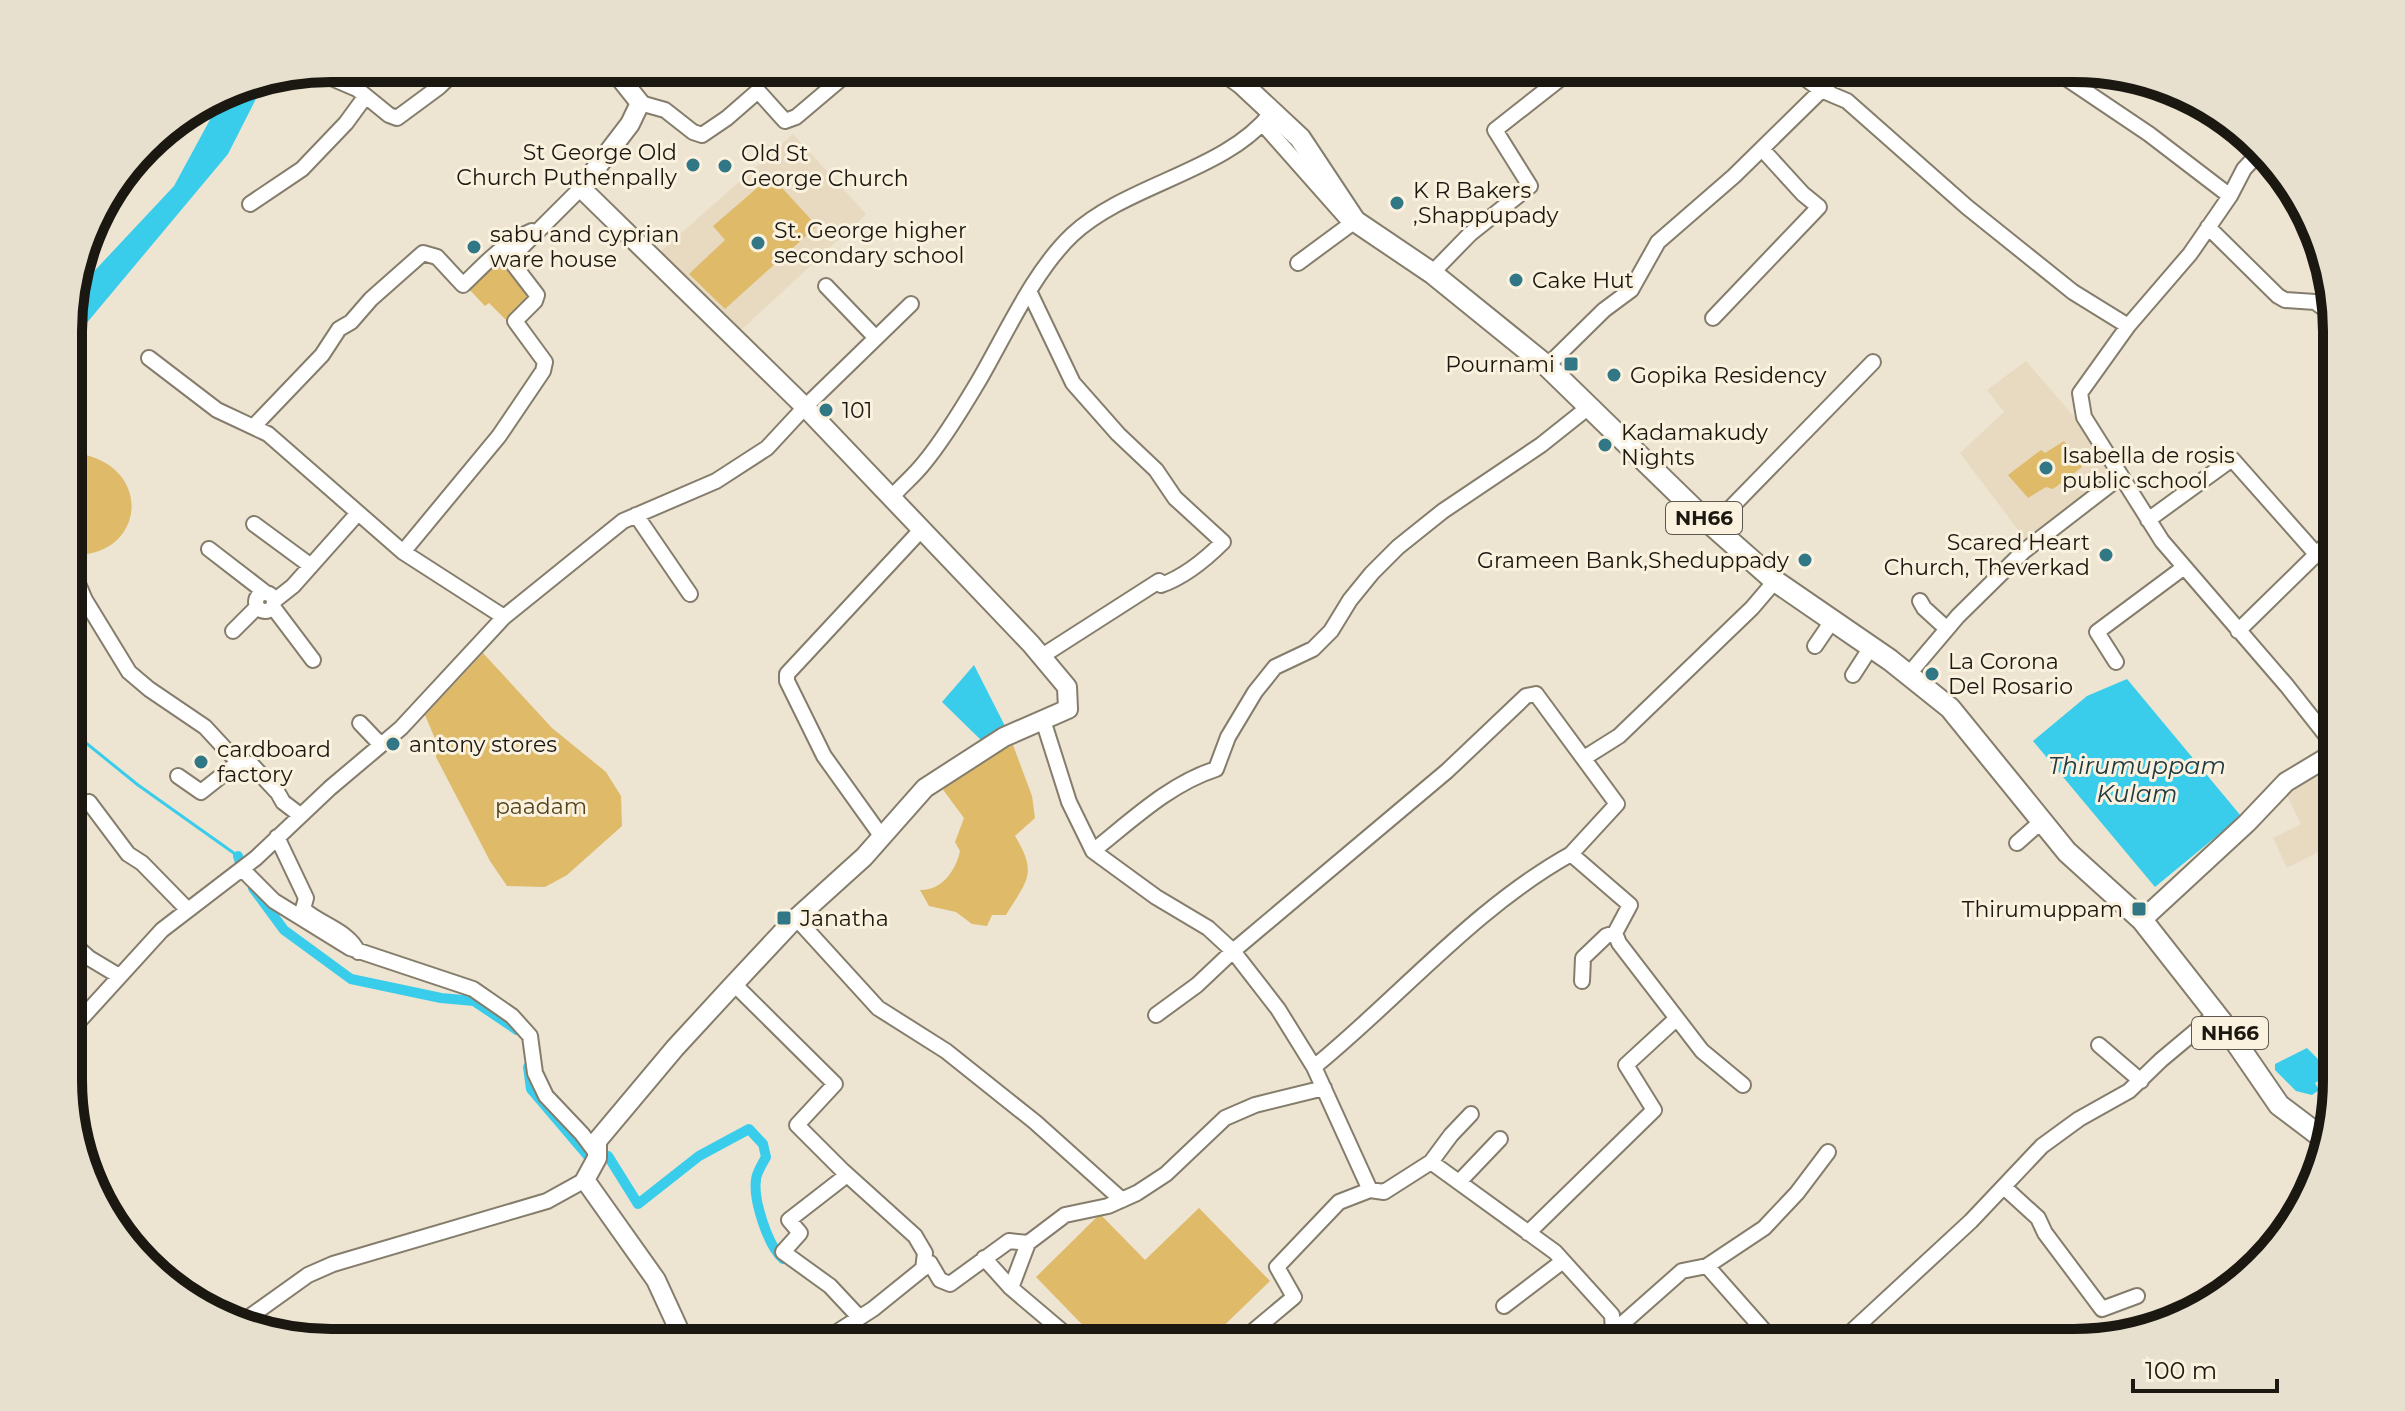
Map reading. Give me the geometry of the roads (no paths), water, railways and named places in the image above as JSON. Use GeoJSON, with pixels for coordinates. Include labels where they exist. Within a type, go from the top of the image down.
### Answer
{"type":"FeatureCollection","features":[{"type":"Feature","properties":{"kind":"highway","name":"NH66"},"geometry":{"type":"LineString","coordinates":[[1240,82],[1267,118],[1300,138],[1355,221],[1432,273],[1547,366],[1713,526],[1775,581],[1871,647],[1950,708],[2067,852],[2142,920],[2216,1014],[2279,1105],[2317,1134]]}},
{"type":"Feature","properties":{"kind":"main road"},"geometry":{"type":"LineString","coordinates":[[623,82],[640,103],[630,124],[581,188],[805,407],[1042,656],[1067,687],[1068,709],[1004,737],[925,788],[864,857],[796,918],[734,984],[597,1141],[597,1156],[585,1180],[656,1280],[678,1329]]}},
{"type":"Feature","properties":{"kind":"main road"},"geometry":{"type":"LineString","coordinates":[[1248,82],[1267,118]]}},
{"type":"Feature","properties":{"kind":"main road"},"geometry":{"type":"LineString","coordinates":[[2142,920],[2247,823],[2286,782],[2322,759]]}},
{"type":"Feature","properties":{"kind":"street"},"geometry":{"type":"LineString","coordinates":[[341,82],[397,118],[444,82]]}},
{"type":"Feature","properties":{"kind":"street"},"geometry":{"type":"LineString","coordinates":[[640,103],[665,110],[693,132],[702,135],[758,91],[785,121],[796,117],[837,82]]}},
{"type":"Feature","properties":{"kind":"street"},"geometry":{"type":"LineString","coordinates":[[1432,273],[1470,234],[1530,186],[1495,130],[1556,82]]}},
{"type":"Feature","properties":{"kind":"street"},"geometry":{"type":"LineString","coordinates":[[1810,82],[1847,101],[1967,207],[2049,273],[2073,292],[2128,326]]}},
{"type":"Feature","properties":{"kind":"street"},"geometry":{"type":"LineString","coordinates":[[1547,366],[1604,310],[1631,290],[1658,242],[1762,149],[1829,82]]}},
{"type":"Feature","properties":{"kind":"street"},"geometry":{"type":"LineString","coordinates":[[2074,82],[2230,196]]}},
{"type":"Feature","properties":{"kind":"street"},"geometry":{"type":"LineString","coordinates":[[250,204],[302,169],[346,123],[365,97]]}},
{"type":"Feature","properties":{"kind":"street"},"geometry":{"type":"LineString","coordinates":[[891,498],[925,463],[979,381],[997,344],[1050,258],[1074,233],[1103,212],[1216,156],[1267,118]]}},
{"type":"Feature","properties":{"kind":"street"},"geometry":{"type":"LineString","coordinates":[[1713,318],[1819,207],[1762,149]]}},
{"type":"Feature","properties":{"kind":"street"},"geometry":{"type":"LineString","coordinates":[[2253,159],[2190,254],[2128,326],[2080,393],[2084,417],[2148,520],[2183,568],[2287,686],[2322,732]]}},
{"type":"Feature","properties":{"kind":"street"},"geometry":{"type":"LineString","coordinates":[[403,552],[499,436],[543,371],[545,362],[515,321],[537,295],[514,265],[512,257],[581,188]]}},
{"type":"Feature","properties":{"kind":"street"},"geometry":{"type":"LineString","coordinates":[[1298,263],[1355,221]]}},
{"type":"Feature","properties":{"kind":"street"},"geometry":{"type":"LineString","coordinates":[[2208,227],[2278,296],[2285,300],[2315,302],[2321,306]]}},
{"type":"Feature","properties":{"kind":"street"},"geometry":{"type":"LineString","coordinates":[[254,426],[322,355],[339,329],[351,322],[371,299],[419,260],[423,253],[437,257],[463,285],[517,237],[540,228]]}},
{"type":"Feature","properties":{"kind":"street"},"geometry":{"type":"LineString","coordinates":[[826,286],[876,338]]}},
{"type":"Feature","properties":{"kind":"street"},"geometry":{"type":"LineString","coordinates":[[1030,293],[1073,383],[1118,434],[1156,470],[1175,498],[1223,542],[1191,569],[1161,585],[1159,581],[1042,656]]}},
{"type":"Feature","properties":{"kind":"street"},"geometry":{"type":"LineString","coordinates":[[82,1018],[162,930],[242,869],[401,728],[504,617],[623,521],[716,481],[767,448],[911,304]]}},
{"type":"Feature","properties":{"kind":"street"},"geometry":{"type":"LineString","coordinates":[[149,358],[217,410],[268,434],[403,552],[504,617]]}},
{"type":"Feature","properties":{"kind":"street"},"geometry":{"type":"LineString","coordinates":[[1713,526],[1873,362]]}},
{"type":"Feature","properties":{"kind":"street"},"geometry":{"type":"LineString","coordinates":[[1093,851],[1162,797],[1197,775],[1216,769],[1228,737],[1255,692],[1275,667],[1313,649],[1331,631],[1372,573],[1398,547],[1443,511],[1541,445],[1590,406]]}},
{"type":"Feature","properties":{"kind":"street"},"geometry":{"type":"LineString","coordinates":[[2148,520],[2232,459],[2317,555]]}},
{"type":"Feature","properties":{"kind":"street"},"geometry":{"type":"LineString","coordinates":[[1908,675],[1947,629],[2024,551],[2120,477]]}},
{"type":"Feature","properties":{"kind":"street"},"geometry":{"type":"LineString","coordinates":[[233,631],[257,607],[258,596],[271,600],[293,586],[358,513]]}},
{"type":"Feature","properties":{"kind":"street"},"geometry":{"type":"LineString","coordinates":[[636,515],[690,594]]}},
{"type":"Feature","properties":{"kind":"street"},"geometry":{"type":"LineString","coordinates":[[254,524],[311,566]]}},
{"type":"Feature","properties":{"kind":"street"},"geometry":{"type":"LineString","coordinates":[[882,837],[824,756],[787,681],[787,674],[921,530]]}},
{"type":"Feature","properties":{"kind":"street"},"geometry":{"type":"LineString","coordinates":[[209,549],[271,600],[313,660]]}},
{"type":"Feature","properties":{"kind":"street"},"geometry":{"type":"LineString","coordinates":[[2238,631],[2322,550]]}},
{"type":"Feature","properties":{"kind":"street"},"geometry":{"type":"LineString","coordinates":[[2116,662],[2097,632],[2183,568]]}},
{"type":"Feature","properties":{"kind":"street"},"geometry":{"type":"LineString","coordinates":[[1584,758],[1619,736],[1752,608],[1775,581]]}},
{"type":"Feature","properties":{"kind":"street"},"geometry":{"type":"LineString","coordinates":[[82,593],[129,672],[205,727],[229,753],[252,765],[283,802],[300,815]]}},
{"type":"Feature","properties":{"kind":"street"},"geometry":{"type":"LineString","coordinates":[[1920,601],[1947,629]]}},
{"type":"Feature","properties":{"kind":"street"},"geometry":{"type":"LineString","coordinates":[[1815,646],[1832,621]]}},
{"type":"Feature","properties":{"kind":"street"},"geometry":{"type":"LineString","coordinates":[[1853,675],[1871,647]]}},
{"type":"Feature","properties":{"kind":"street"},"geometry":{"type":"LineString","coordinates":[[1156,1015],[1197,985],[1233,951],[1447,771],[1526,696],[1536,694],[1617,804],[1571,854],[1543,869],[1484,914],[1365,1026],[1314,1067]]}},
{"type":"Feature","properties":{"kind":"street"},"geometry":{"type":"LineString","coordinates":[[1043,720],[1069,802],[1093,851],[1156,897],[1208,928],[1233,951],[1278,1009],[1314,1067],[1370,1190]]}},
{"type":"Feature","properties":{"kind":"street"},"geometry":{"type":"LineString","coordinates":[[360,723],[381,745]]}},
{"type":"Feature","properties":{"kind":"street"},"geometry":{"type":"LineString","coordinates":[[178,776],[201,792],[240,761]]}},
{"type":"Feature","properties":{"kind":"street"},"geometry":{"type":"LineString","coordinates":[[89,802],[128,854],[142,863],[187,909]]}},
{"type":"Feature","properties":{"kind":"street"},"geometry":{"type":"LineString","coordinates":[[2017,843],[2034,828],[2045,825]]}},
{"type":"Feature","properties":{"kind":"street"},"geometry":{"type":"LineString","coordinates":[[277,837],[306,898],[303,909],[325,925],[350,936],[358,952]]}},
{"type":"Feature","properties":{"kind":"street"},"geometry":{"type":"LineString","coordinates":[[1571,854],[1630,905],[1615,933],[1606,936],[1583,958],[1582,981]]}},
{"type":"Feature","properties":{"kind":"street"},"geometry":{"type":"LineString","coordinates":[[242,869],[274,901],[358,952],[473,989],[512,1016],[530,1036],[535,1073],[546,1096],[597,1156]]}},
{"type":"Feature","properties":{"kind":"street"},"geometry":{"type":"LineString","coordinates":[[796,918],[878,1008],[946,1051],[1035,1122],[1122,1200]]}},
{"type":"Feature","properties":{"kind":"street"},"geometry":{"type":"LineString","coordinates":[[1615,933],[1619,943],[1702,1051],[1743,1085]]}},
{"type":"Feature","properties":{"kind":"street"},"geometry":{"type":"LineString","coordinates":[[82,952],[119,976]]}},
{"type":"Feature","properties":{"kind":"street"},"geometry":{"type":"LineString","coordinates":[[734,984],[835,1084],[797,1125],[915,1236],[925,1253],[923,1269]]}},
{"type":"Feature","properties":{"kind":"street"},"geometry":{"type":"LineString","coordinates":[[1865,1328],[2042,1146],[2079,1119],[2129,1091],[2216,1014]]}},
{"type":"Feature","properties":{"kind":"street"},"geometry":{"type":"LineString","coordinates":[[1528,1233],[1654,1110],[1626,1065],[1676,1019]]}},
{"type":"Feature","properties":{"kind":"street"},"geometry":{"type":"LineString","coordinates":[[2099,1045],[2141,1081]]}},
{"type":"Feature","properties":{"kind":"street"},"geometry":{"type":"LineString","coordinates":[[1011,1288],[1028,1243],[1065,1215],[1122,1200],[1166,1174],[1225,1118],[1255,1105],[1324,1088]]}},
{"type":"Feature","properties":{"kind":"street"},"geometry":{"type":"LineString","coordinates":[[1256,1328],[1294,1297],[1277,1267],[1339,1202],[1370,1190],[1384,1192],[1431,1162],[1471,1114]]}},
{"type":"Feature","properties":{"kind":"street"},"geometry":{"type":"LineString","coordinates":[[1459,1182],[1500,1139]]}},
{"type":"Feature","properties":{"kind":"street"},"geometry":{"type":"LineString","coordinates":[[1617,1328],[1682,1271],[1707,1266],[1764,1228],[1797,1193],[1828,1152]]}},
{"type":"Feature","properties":{"kind":"street"},"geometry":{"type":"LineString","coordinates":[[1431,1162],[1563,1261],[1612,1315],[1613,1328]]}},
{"type":"Feature","properties":{"kind":"street"},"geometry":{"type":"LineString","coordinates":[[845,1173],[789,1220],[800,1233],[783,1252],[830,1286],[859,1317]]}},
{"type":"Feature","properties":{"kind":"street"},"geometry":{"type":"LineString","coordinates":[[251,1315],[308,1275],[333,1264],[547,1201],[585,1180]]}},
{"type":"Feature","properties":{"kind":"street"},"geometry":{"type":"LineString","coordinates":[[2004,1187],[2038,1218],[2045,1233],[2102,1309],[2137,1296]]}},
{"type":"Feature","properties":{"kind":"street"},"geometry":{"type":"LineString","coordinates":[[841,1329],[930,1263],[940,1280],[950,1284],[1009,1241],[1028,1243]]}},
{"type":"Feature","properties":{"kind":"street"},"geometry":{"type":"LineString","coordinates":[[984,1258],[1011,1288],[1059,1329]]}},
{"type":"Feature","properties":{"kind":"street"},"geometry":{"type":"LineString","coordinates":[[1504,1306],[1563,1261]]}},
{"type":"Feature","properties":{"kind":"street"},"geometry":{"type":"LineString","coordinates":[[1707,1266],[1762,1328]]}},
{"type":"Feature","properties":{"kind":"water"},"geometry":{"type":"Polygon","coordinates":[[[259,93],[228,154],[82,328],[88,278],[174,186],[214,111],[259,93]]]}},
{"type":"Feature","properties":{"kind":"water"},"geometry":{"type":"Polygon","coordinates":[[[974,665],[1005,726],[1005,730],[982,741],[942,702],[974,665]]]}},
{"type":"Feature","properties":{"kind":"water","name":"Thirumuppam Kulam"},"geometry":{"type":"Polygon","coordinates":[[[2127,679],[2241,816],[2155,887],[2033,741],[2087,696],[2127,679]]]}},
{"type":"Feature","properties":{"kind":"water"},"geometry":{"type":"Polygon","coordinates":[[[2307,1048],[2322,1064],[2322,1079],[2315,1083],[2319,1090],[2312,1095],[2296,1091],[2275,1070],[2275,1064],[2307,1048]]]}},
{"type":"Feature","properties":{"kind":"waterway"},"geometry":{"type":"LineString","coordinates":[[82,740],[138,785],[238,856]]}},
{"type":"Feature","properties":{"kind":"waterway"},"geometry":{"type":"LineString","coordinates":[[238,856],[244,875]]}},
{"type":"Feature","properties":{"kind":"waterway"},"geometry":{"type":"LineString","coordinates":[[253,888],[284,930],[351,979],[441,998],[474,1001],[517,1030]]}},
{"type":"Feature","properties":{"kind":"waterway"},"geometry":{"type":"LineString","coordinates":[[528,1067],[531,1089],[591,1156]]}},
{"type":"Feature","properties":{"kind":"waterway"},"geometry":{"type":"LineString","coordinates":[[603,1156],[608,1156],[638,1204],[699,1156],[749,1129],[763,1144],[766,1157],[756,1177],[759,1210],[767,1234],[783,1259]]}},
{"type":"Feature","properties":{"kind":"waterway"},"geometry":{"type":"LineString","coordinates":[[856,1312],[864,1329]]}},
{"type":"Feature","properties":{"kind":"place","name":"St George Old Church Puthenpally"},"geometry":{"type":"Point","coordinates":[693,165]}},
{"type":"Feature","properties":{"kind":"place","name":"Old St George Church"},"geometry":{"type":"Point","coordinates":[725,166]}},
{"type":"Feature","properties":{"kind":"place","name":"K R Bakers ,Shappupady"},"geometry":{"type":"Point","coordinates":[1397,203]}},
{"type":"Feature","properties":{"kind":"place","name":"St. George higher secondary school"},"geometry":{"type":"Point","coordinates":[758,243]}},
{"type":"Feature","properties":{"kind":"place","name":"sabu and cyprian ware house"},"geometry":{"type":"Point","coordinates":[474,247]}},
{"type":"Feature","properties":{"kind":"place","name":"Cake Hut"},"geometry":{"type":"Point","coordinates":[1516,280]}},
{"type":"Feature","properties":{"kind":"place","name":"Pournami"},"geometry":{"type":"Point","coordinates":[1571,364]}},
{"type":"Feature","properties":{"kind":"place","name":"Gopika Residency"},"geometry":{"type":"Point","coordinates":[1614,375]}},
{"type":"Feature","properties":{"kind":"place","name":"101"},"geometry":{"type":"Point","coordinates":[826,410]}},
{"type":"Feature","properties":{"kind":"place","name":"Kadamakudy Nights"},"geometry":{"type":"Point","coordinates":[1605,445]}},
{"type":"Feature","properties":{"kind":"place","name":"Isabella de rosis public school"},"geometry":{"type":"Point","coordinates":[2046,468]}},
{"type":"Feature","properties":{"kind":"place","name":"Scared Heart Church, Theverkad"},"geometry":{"type":"Point","coordinates":[2106,555]}},
{"type":"Feature","properties":{"kind":"place","name":"Grameen Bank,Sheduppady"},"geometry":{"type":"Point","coordinates":[1805,560]}},
{"type":"Feature","properties":{"kind":"place","name":"La Corona Del Rosario"},"geometry":{"type":"Point","coordinates":[1932,674]}},
{"type":"Feature","properties":{"kind":"place","name":"antony stores"},"geometry":{"type":"Point","coordinates":[393,744]}},
{"type":"Feature","properties":{"kind":"place","name":"cardboard factory"},"geometry":{"type":"Point","coordinates":[201,762]}},
{"type":"Feature","properties":{"kind":"place","name":"Thirumuppam"},"geometry":{"type":"Point","coordinates":[2139,909]}},
{"type":"Feature","properties":{"kind":"place","name":"Janatha"},"geometry":{"type":"Point","coordinates":[784,918]}},
{"type":"Feature","properties":{"kind":"park label","name":"paadam"},"geometry":{"type":"Point","coordinates":[541,806]}}]}
